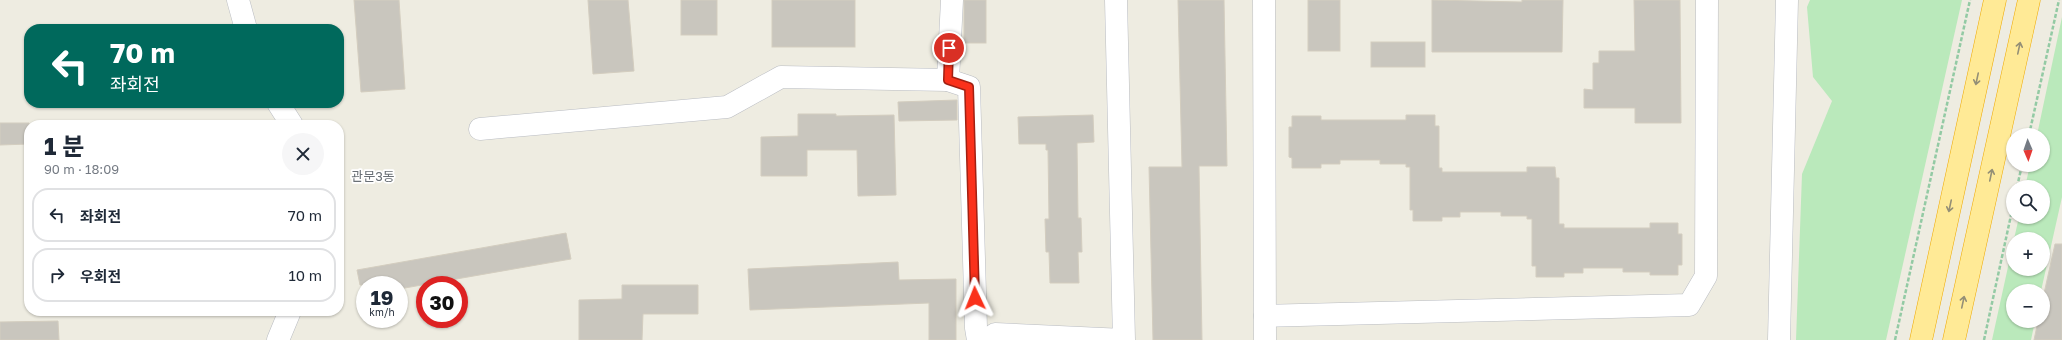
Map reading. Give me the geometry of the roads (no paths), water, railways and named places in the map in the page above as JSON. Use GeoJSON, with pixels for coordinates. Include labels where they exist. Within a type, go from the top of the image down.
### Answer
{"type":"FeatureCollection","features":[{"type":"Feature","properties":{"kind":"highway"},"geometry":{"type":"LineString","coordinates":[[1920,340],[1995,0]]}},
{"type":"Feature","properties":{"kind":"highway"},"geometry":{"type":"LineString","coordinates":[[1954,340],[2029,0]]}},
{"type":"Feature","properties":{"kind":"street"},"geometry":{"type":"LineString","coordinates":[[238,0],[245,24]]}},
{"type":"Feature","properties":{"kind":"street"},"geometry":{"type":"LineString","coordinates":[[948,80],[952,0]]}},
{"type":"Feature","properties":{"kind":"street"},"geometry":{"type":"LineString","coordinates":[[988,340],[995,334],[1124,340],[1116,0]]}},
{"type":"Feature","properties":{"kind":"street"},"geometry":{"type":"LineString","coordinates":[[1264,0],[1265,340]]}},
{"type":"Feature","properties":{"kind":"street"},"geometry":{"type":"LineString","coordinates":[[1265,316],[1689,305],[1706,276],[1707,0]]}},
{"type":"Feature","properties":{"kind":"street"},"geometry":{"type":"LineString","coordinates":[[1779,340],[1786,0]]}},
{"type":"Feature","properties":{"kind":"street"},"geometry":{"type":"LineString","coordinates":[[480,129],[727,106],[781,77],[948,80],[969,87],[976,328],[978,340]]}},
{"type":"Feature","properties":{"kind":"street"},"geometry":{"type":"LineString","coordinates":[[281,108],[289,120]]}},
{"type":"Feature","properties":{"kind":"street"},"geometry":{"type":"LineString","coordinates":[[278,340],[288,316]]}},
{"type":"Feature","properties":{"kind":"district","name":"관문3동"},"geometry":{"type":"Point","coordinates":[373,176]}}]}
